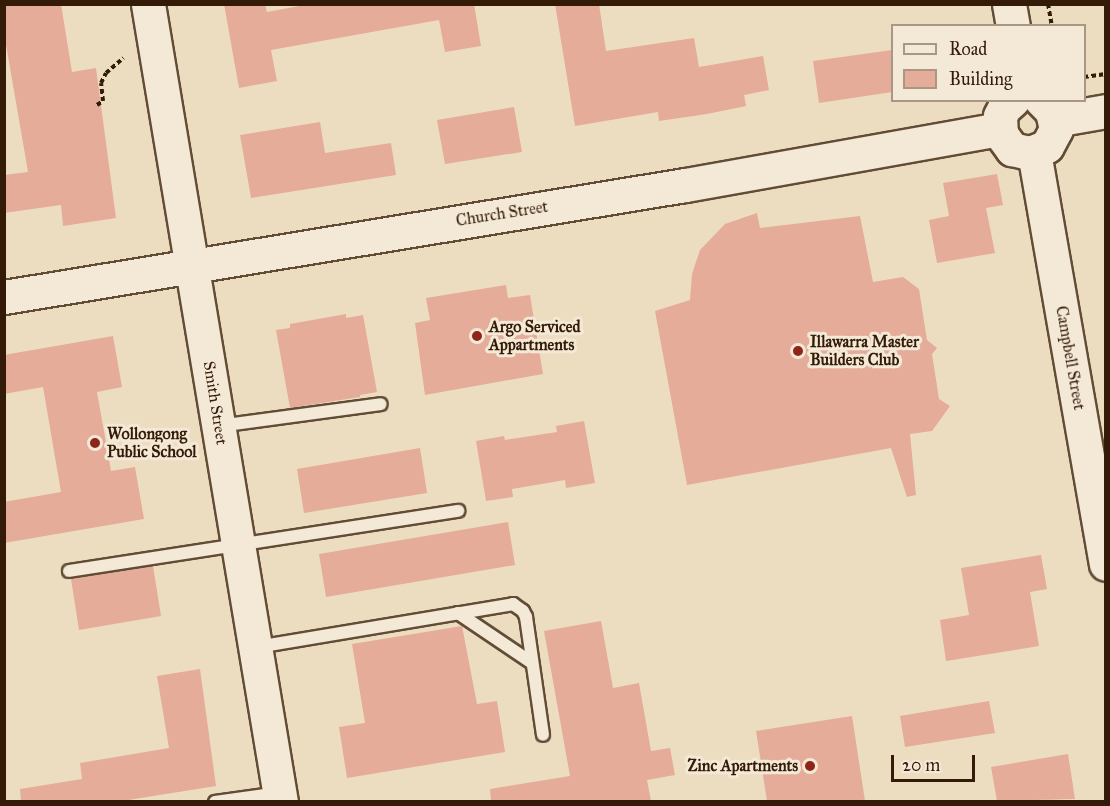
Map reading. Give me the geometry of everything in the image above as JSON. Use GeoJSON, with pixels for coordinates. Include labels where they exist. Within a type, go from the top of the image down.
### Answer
{"type":"FeatureCollection","features":[{"type":"Feature","properties":{"kind":"street","name":"Smith Street"},"geometry":{"type":"LineString","coordinates":[[148,4],[281,797]]}},
{"type":"Feature","properties":{"kind":"street"},"geometry":{"type":"LineString","coordinates":[[1010,4],[1013,24]]}},
{"type":"Feature","properties":{"kind":"street"},"geometry":{"type":"LineString","coordinates":[[1006,115],[1005,142],[1011,149],[1020,153],[1034,152],[1047,146],[1053,138],[1048,110],[1106,111]]}},
{"type":"Feature","properties":{"kind":"street","name":"Church Street"},"geometry":{"type":"LineString","coordinates":[[4,297],[193,266],[1006,115]]}},
{"type":"Feature","properties":{"kind":"street","name":"Campbell Street"},"geometry":{"type":"LineString","coordinates":[[1034,152],[1106,564]]}},
{"type":"Feature","properties":{"kind":"lane"},"geometry":{"type":"LineString","coordinates":[[219,426],[381,404]]}},
{"type":"Feature","properties":{"kind":"lane"},"geometry":{"type":"LineString","coordinates":[[69,571],[458,511]]}},
{"type":"Feature","properties":{"kind":"lane"},"geometry":{"type":"LineString","coordinates":[[256,647],[506,604],[518,607],[526,617],[543,735]]}},
{"type":"Feature","properties":{"kind":"lane"},"geometry":{"type":"LineString","coordinates":[[458,613],[532,663]]}},
{"type":"Feature","properties":{"kind":"lane"},"geometry":{"type":"LineString","coordinates":[[215,801],[281,797]]}},
{"type":"Feature","properties":{"kind":"path"},"geometry":{"type":"LineString","coordinates":[[1048,4],[1052,24]]}},
{"type":"Feature","properties":{"kind":"path"},"geometry":{"type":"LineString","coordinates":[[97,105],[103,100],[101,83],[106,73],[123,58]]}},
{"type":"Feature","properties":{"kind":"path"},"geometry":{"type":"LineString","coordinates":[[1086,77],[1106,74]]}},
{"type":"Feature","properties":{"kind":"building"},"geometry":{"type":"Polygon","coordinates":[[[4,4],[61,4],[72,72],[96,68],[116,218],[63,226],[61,205],[4,213],[4,175],[28,172],[4,33],[4,4]]]}},
{"type":"Feature","properties":{"kind":"building"},"geometry":{"type":"Polygon","coordinates":[[[224,4],[265,4],[267,12],[310,4],[474,4],[481,46],[445,52],[439,20],[271,50],[277,81],[239,88],[224,4]]]}},
{"type":"Feature","properties":{"kind":"building"},"geometry":{"type":"Polygon","coordinates":[[[555,4],[599,4],[606,51],[694,38],[699,67],[763,56],[769,90],[744,95],[746,106],[707,114],[659,121],[658,112],[575,126],[555,4]]]}},
{"type":"Feature","properties":{"kind":"building"},"geometry":{"type":"Polygon","coordinates":[[[891,50],[891,92],[819,103],[813,61],[891,50]]]}},
{"type":"Feature","properties":{"kind":"building"},"geometry":{"type":"Polygon","coordinates":[[[514,107],[522,152],[445,164],[437,120],[514,107]]]}},
{"type":"Feature","properties":{"kind":"building"},"geometry":{"type":"Polygon","coordinates":[[[320,122],[325,153],[391,143],[396,175],[251,198],[240,135],[320,122]]]}},
{"type":"Feature","properties":{"kind":"building"},"geometry":{"type":"Polygon","coordinates":[[[997,174],[1003,205],[986,208],[995,253],[937,263],[929,220],[949,216],[943,183],[997,174]]]}},
{"type":"Feature","properties":{"kind":"building","name":"Illawarra Master Builders Club"},"geometry":{"type":"Polygon","coordinates":[[[757,213],[760,228],[860,216],[873,282],[903,277],[919,289],[927,340],[937,348],[932,354],[939,399],[950,406],[932,431],[910,434],[916,495],[907,497],[891,448],[687,485],[655,311],[690,300],[692,274],[700,250],[725,224],[757,213]]]}},
{"type":"Feature","properties":{"kind":"building","name":"Argo Serviced Appartments"},"geometry":{"type":"Polygon","coordinates":[[[506,285],[508,298],[530,295],[543,374],[425,395],[415,323],[430,320],[426,298],[506,285]]]}},
{"type":"Feature","properties":{"kind":"building"},"geometry":{"type":"Polygon","coordinates":[[[346,314],[346,318],[363,315],[377,392],[360,395],[360,397],[290,408],[276,330],[290,328],[290,324],[346,314]]]}},
{"type":"Feature","properties":{"kind":"building"},"geometry":{"type":"Polygon","coordinates":[[[113,336],[122,387],[97,392],[111,471],[135,467],[144,519],[4,543],[4,502],[61,492],[43,387],[4,394],[4,355],[113,336]]]}},
{"type":"Feature","properties":{"kind":"building"},"geometry":{"type":"Polygon","coordinates":[[[584,421],[595,483],[566,488],[565,480],[512,489],[513,497],[486,501],[476,441],[504,436],[505,440],[557,432],[556,426],[584,421]]]}},
{"type":"Feature","properties":{"kind":"building"},"geometry":{"type":"Polygon","coordinates":[[[420,448],[427,493],[304,513],[297,469],[420,448]]]}},
{"type":"Feature","properties":{"kind":"building"},"geometry":{"type":"Polygon","coordinates":[[[508,522],[515,565],[326,597],[319,554],[508,522]]]}},
{"type":"Feature","properties":{"kind":"building"},"geometry":{"type":"Polygon","coordinates":[[[1041,555],[1047,589],[1030,592],[1039,646],[946,661],[940,620],[969,615],[961,568],[1041,555]]]}},
{"type":"Feature","properties":{"kind":"building"},"geometry":{"type":"Polygon","coordinates":[[[153,566],[161,616],[79,630],[71,579],[153,566]]]}},
{"type":"Feature","properties":{"kind":"building"},"geometry":{"type":"Polygon","coordinates":[[[601,621],[613,688],[639,683],[651,751],[670,748],[675,775],[647,780],[651,801],[491,801],[490,789],[570,776],[544,631],[601,621]]]}},
{"type":"Feature","properties":{"kind":"building"},"geometry":{"type":"Polygon","coordinates":[[[462,626],[477,704],[497,701],[505,752],[347,778],[339,727],[365,723],[352,644],[462,626]]]}},
{"type":"Feature","properties":{"kind":"building"},"geometry":{"type":"Polygon","coordinates":[[[200,669],[216,786],[122,801],[21,801],[20,789],[82,779],[80,763],[169,748],[157,676],[200,669]]]}},
{"type":"Feature","properties":{"kind":"building"},"geometry":{"type":"Polygon","coordinates":[[[989,701],[995,733],[905,747],[900,716],[989,701]]]}},
{"type":"Feature","properties":{"kind":"building","name":"Zinc Apartments"},"geometry":{"type":"Polygon","coordinates":[[[852,716],[865,801],[767,801],[756,731],[852,716]]]}},
{"type":"Feature","properties":{"kind":"building"},"geometry":{"type":"Polygon","coordinates":[[[1068,754],[1075,799],[997,801],[991,767],[1068,754]]]}},
{"type":"Feature","properties":{"kind":"place","name":"Argo Serviced Appartments"},"geometry":{"type":"Point","coordinates":[477,336]}},
{"type":"Feature","properties":{"kind":"place","name":"Illawarra Master Builders Club"},"geometry":{"type":"Point","coordinates":[798,351]}},
{"type":"Feature","properties":{"kind":"place","name":"Wollongong Public School"},"geometry":{"type":"Point","coordinates":[95,443]}},
{"type":"Feature","properties":{"kind":"place","name":"Zinc Apartments"},"geometry":{"type":"Point","coordinates":[810,766]}}]}
